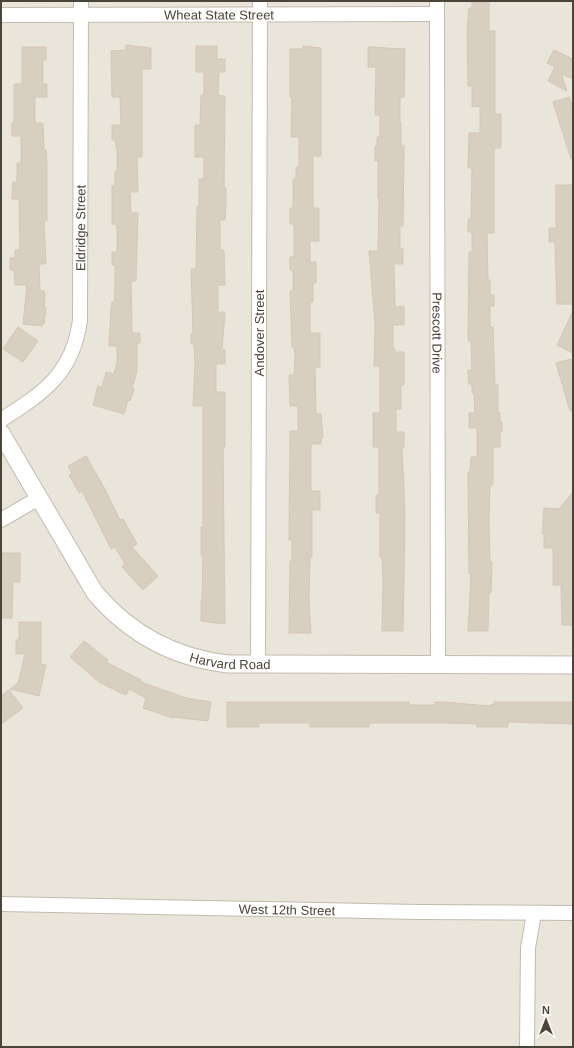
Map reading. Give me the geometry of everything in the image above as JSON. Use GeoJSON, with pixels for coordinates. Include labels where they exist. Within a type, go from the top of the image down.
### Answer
{"type":"FeatureCollection","features":[{"type":"Feature","properties":{"kind":"street","name":"Eldridge Street"},"geometry":{"type":"LineString","coordinates":[[1,420],[48,388],[56,379],[72,354],[78,334],[80,320],[81,1]]}},
{"type":"Feature","properties":{"kind":"street","name":"Wheat State Street"},"geometry":{"type":"LineString","coordinates":[[1,15],[81,15],[260,8],[436,8]]}},
{"type":"Feature","properties":{"kind":"street","name":"Andover Street"},"geometry":{"type":"LineString","coordinates":[[258,664],[260,8]]}},
{"type":"Feature","properties":{"kind":"street","name":"Prescott Drive"},"geometry":{"type":"LineString","coordinates":[[436,8],[438,665]]}},
{"type":"Feature","properties":{"kind":"street","name":"Harvard Road"},"geometry":{"type":"LineString","coordinates":[[1,433],[95,593],[124,623],[159,644],[195,658],[228,664],[573,665]]}},
{"type":"Feature","properties":{"kind":"street"},"geometry":{"type":"LineString","coordinates":[[1,520],[39,498]]}},
{"type":"Feature","properties":{"kind":"street","name":"West 12th Street"},"geometry":{"type":"LineString","coordinates":[[1,904],[411,912],[573,913]]}},
{"type":"Feature","properties":{"kind":"street"},"geometry":{"type":"LineString","coordinates":[[527,1047],[528,948],[534,913]]}},
{"type":"Feature","properties":{"kind":"shaded area"},"geometry":{"type":"Polygon","coordinates":[[[1,1],[573,1],[573,1047],[1,1047],[1,1]]]}},
{"type":"Feature","properties":{"kind":"building"},"geometry":{"type":"Polygon","coordinates":[[[472,1],[489,1],[489,31],[495,31],[495,114],[501,114],[501,148],[494,148],[494,233],[487,233],[488,280],[490,280],[490,295],[494,295],[494,306],[490,306],[490,327],[493,327],[495,385],[498,385],[498,413],[500,413],[500,422],[502,422],[500,447],[493,447],[493,485],[490,485],[490,562],[492,562],[491,593],[489,592],[488,631],[468,631],[471,574],[469,574],[468,472],[470,472],[471,457],[477,457],[477,428],[469,428],[469,413],[475,413],[474,393],[472,393],[472,384],[469,384],[468,370],[472,370],[471,341],[468,341],[469,252],[472,252],[472,232],[468,232],[468,219],[471,219],[472,168],[468,168],[469,133],[480,133],[480,106],[472,107],[472,86],[468,86],[467,31],[469,8],[472,8],[472,1]]]}},
{"type":"Feature","properties":{"kind":"building"},"geometry":{"type":"Polygon","coordinates":[[[126,45],[151,48],[151,69],[142,69],[142,157],[137,157],[138,192],[130,192],[131,213],[138,213],[136,281],[131,281],[132,333],[140,333],[140,343],[137,343],[137,371],[132,388],[134,389],[130,401],[128,400],[124,414],[93,405],[98,386],[102,387],[106,372],[114,374],[117,363],[117,346],[109,346],[111,309],[112,302],[114,302],[115,290],[115,265],[112,265],[112,252],[117,252],[117,229],[116,224],[112,224],[112,186],[115,185],[115,171],[117,171],[117,151],[115,140],[112,140],[112,125],[121,125],[120,97],[112,97],[111,51],[126,50],[126,45]]]}},
{"type":"Feature","properties":{"kind":"building"},"geometry":{"type":"Polygon","coordinates":[[[196,46],[217,46],[217,59],[225,59],[225,72],[219,72],[218,95],[225,96],[224,188],[226,188],[226,202],[225,220],[220,220],[220,250],[224,250],[225,285],[218,285],[218,312],[225,312],[222,350],[225,350],[225,364],[216,364],[216,392],[225,392],[225,447],[223,447],[225,624],[201,621],[203,556],[201,556],[201,527],[203,527],[203,406],[193,406],[195,364],[194,344],[191,344],[191,334],[193,334],[191,269],[196,269],[199,179],[204,179],[204,157],[195,157],[195,125],[200,125],[201,95],[204,95],[204,72],[196,72],[196,46]]]}},
{"type":"Feature","properties":{"kind":"building"},"geometry":{"type":"Polygon","coordinates":[[[303,46],[321,48],[321,156],[313,156],[313,208],[319,208],[319,241],[310,241],[310,262],[316,262],[316,283],[313,283],[313,302],[310,302],[310,333],[320,333],[320,367],[315,367],[316,414],[321,414],[323,438],[321,438],[321,444],[311,444],[311,491],[320,491],[320,510],[312,510],[312,557],[310,557],[309,601],[311,633],[289,633],[290,561],[292,561],[292,540],[289,540],[290,431],[298,431],[298,406],[290,406],[289,375],[294,375],[295,356],[294,347],[292,347],[290,291],[293,291],[293,271],[290,270],[290,257],[294,257],[294,224],[290,224],[290,208],[293,208],[293,179],[296,179],[296,167],[299,167],[299,137],[291,137],[292,97],[290,97],[290,49],[303,49],[303,46]]]}},
{"type":"Feature","properties":{"kind":"building"},"geometry":{"type":"Polygon","coordinates":[[[22,47],[46,47],[46,60],[43,60],[43,84],[47,84],[47,97],[35,97],[35,123],[43,123],[44,150],[46,150],[47,164],[47,221],[44,221],[46,264],[39,264],[40,290],[44,291],[45,294],[44,307],[46,308],[44,324],[42,324],[42,326],[23,324],[27,285],[15,285],[14,270],[10,270],[10,258],[15,258],[15,250],[20,250],[19,199],[12,199],[13,182],[17,182],[17,163],[21,163],[21,136],[12,136],[12,123],[14,123],[14,84],[22,84],[22,47]]]}},
{"type":"Feature","properties":{"kind":"building"},"geometry":{"type":"Polygon","coordinates":[[[368,47],[405,49],[404,97],[400,97],[401,146],[404,146],[403,226],[400,226],[400,249],[403,249],[403,264],[394,264],[395,307],[404,306],[404,325],[393,325],[393,349],[395,349],[395,352],[404,352],[404,385],[401,385],[401,409],[396,409],[396,432],[404,432],[404,447],[402,447],[405,513],[403,631],[382,631],[383,581],[382,557],[380,557],[380,513],[376,513],[376,495],[379,495],[379,447],[373,447],[373,413],[380,413],[380,366],[374,366],[375,325],[369,251],[378,251],[378,160],[375,161],[375,146],[377,146],[377,137],[380,137],[380,115],[375,115],[376,67],[368,67],[368,47]]]}},
{"type":"Feature","properties":{"kind":"building"},"geometry":{"type":"Polygon","coordinates":[[[554,50],[573,59],[573,79],[561,74],[567,91],[548,81],[555,67],[547,63],[554,50]]]}},
{"type":"Feature","properties":{"kind":"building"},"geometry":{"type":"Polygon","coordinates":[[[569,97],[573,109],[573,158],[571,159],[553,102],[569,97]]]}},
{"type":"Feature","properties":{"kind":"building"},"geometry":{"type":"Polygon","coordinates":[[[556,185],[573,185],[573,304],[557,304],[555,242],[549,242],[549,228],[556,228],[556,185]]]}},
{"type":"Feature","properties":{"kind":"building"},"geometry":{"type":"Polygon","coordinates":[[[573,311],[573,353],[557,345],[573,311]]]}},
{"type":"Feature","properties":{"kind":"building"},"geometry":{"type":"Polygon","coordinates":[[[18,327],[38,341],[23,362],[3,349],[18,327]]]}},
{"type":"Feature","properties":{"kind":"building"},"geometry":{"type":"Polygon","coordinates":[[[571,359],[573,365],[573,411],[570,411],[556,363],[571,359]]]}},
{"type":"Feature","properties":{"kind":"building"},"geometry":{"type":"Polygon","coordinates":[[[86,456],[105,489],[120,520],[123,519],[137,544],[132,547],[158,576],[143,590],[122,567],[125,564],[115,547],[111,549],[82,491],[79,493],[69,475],[72,474],[68,466],[86,456]]]}},
{"type":"Feature","properties":{"kind":"building"},"geometry":{"type":"Polygon","coordinates":[[[573,492],[573,625],[562,625],[561,585],[553,585],[553,548],[544,548],[544,534],[542,534],[544,508],[559,509],[573,492]]]}},
{"type":"Feature","properties":{"kind":"building"},"geometry":{"type":"Polygon","coordinates":[[[2,553],[20,553],[20,582],[13,582],[12,618],[1,618],[2,553]]]}},
{"type":"Feature","properties":{"kind":"building"},"geometry":{"type":"Polygon","coordinates":[[[19,622],[41,622],[41,664],[46,665],[39,696],[10,689],[18,683],[25,654],[16,654],[16,640],[19,640],[19,622]]]}},
{"type":"Feature","properties":{"kind":"building"},"geometry":{"type":"Polygon","coordinates":[[[84,641],[108,660],[106,662],[141,680],[141,682],[186,698],[211,702],[208,721],[173,718],[143,708],[146,698],[129,689],[126,695],[99,682],[70,657],[84,641]]]}},
{"type":"Feature","properties":{"kind":"building"},"geometry":{"type":"Polygon","coordinates":[[[9,690],[23,708],[1,724],[1,696],[9,690]]]}},
{"type":"Feature","properties":{"kind":"building"},"geometry":{"type":"Polygon","coordinates":[[[227,702],[409,702],[409,705],[435,705],[435,702],[446,702],[488,706],[494,704],[494,702],[573,702],[573,724],[508,722],[508,727],[477,727],[477,724],[369,723],[369,727],[310,727],[310,723],[259,723],[259,727],[227,727],[227,702]]]}}]}
